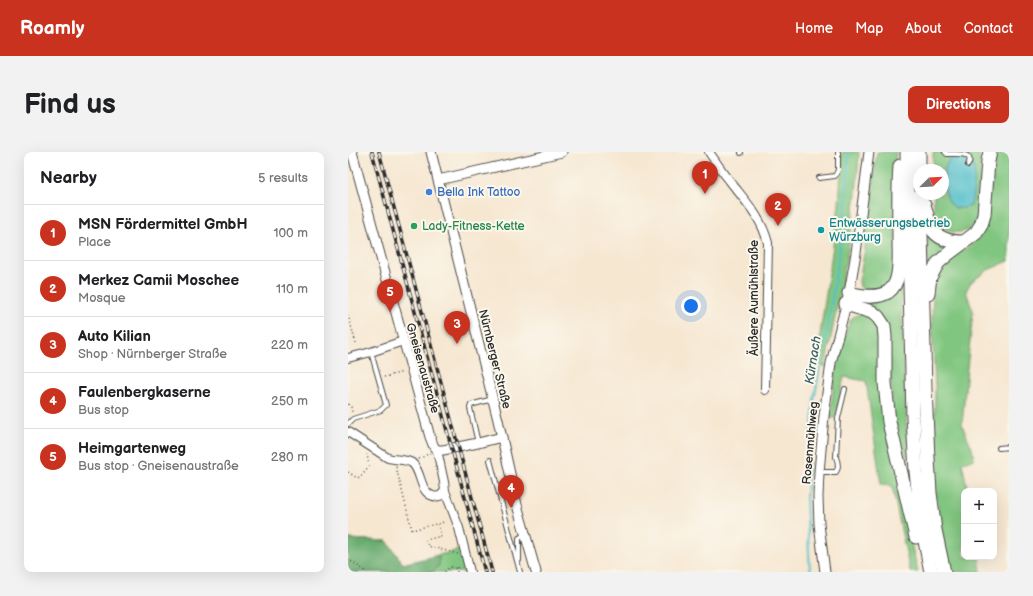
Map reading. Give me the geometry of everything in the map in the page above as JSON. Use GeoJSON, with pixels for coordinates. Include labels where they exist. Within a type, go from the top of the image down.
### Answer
{"type":"FeatureCollection","features":[{"type":"Feature","properties":{"kind":"highway"},"geometry":{"type":"LineString","coordinates":[[919,152],[919,164]]}},
{"type":"Feature","properties":{"kind":"highway"},"geometry":{"type":"LineString","coordinates":[[923,307],[927,301],[930,277],[935,267],[942,258],[976,233],[981,225],[984,215],[990,152]]}},
{"type":"Feature","properties":{"kind":"highway"},"geometry":{"type":"LineString","coordinates":[[847,299],[862,296],[876,296],[888,292],[895,285],[898,274],[899,260],[899,180],[903,153]]}},
{"type":"Feature","properties":{"kind":"highway"},"geometry":{"type":"LineString","coordinates":[[903,153],[916,472],[923,531],[930,572]]}},
{"type":"Feature","properties":{"kind":"highway"},"geometry":{"type":"LineString","coordinates":[[920,200],[925,389],[929,474],[936,530],[944,572]]}},
{"type":"Feature","properties":{"kind":"highway"},"geometry":{"type":"LineString","coordinates":[[922,200],[932,229],[939,236],[952,242],[963,242]]}},
{"type":"Feature","properties":{"kind":"highway"},"geometry":{"type":"LineString","coordinates":[[847,299],[872,312],[878,317],[884,326],[885,383],[889,422],[918,544],[930,572]]}},
{"type":"Feature","properties":{"kind":"street","name":"Gneisenaustraße"},"geometry":{"type":"LineString","coordinates":[[352,152],[431,441],[434,448],[437,450],[445,491],[459,528],[470,572]]}},
{"type":"Feature","properties":{"kind":"street","name":"Nürnberger Straße"},"geometry":{"type":"LineString","coordinates":[[431,152],[536,572]]}},
{"type":"Feature","properties":{"kind":"street"},"geometry":{"type":"LineString","coordinates":[[438,180],[562,152]]}},
{"type":"Feature","properties":{"kind":"street","name":"Äußere Aumühlstraße"},"geometry":{"type":"LineString","coordinates":[[709,152],[722,172],[758,218],[766,232],[768,243],[765,390]]}},
{"type":"Feature","properties":{"kind":"street","name":"Rosenmühlweg"},"geometry":{"type":"LineString","coordinates":[[824,572],[818,524],[819,472],[827,389],[831,363],[847,299],[856,253],[869,152]]}},
{"type":"Feature","properties":{"kind":"street"},"geometry":{"type":"LineString","coordinates":[[348,358],[403,341]]}},
{"type":"Feature","properties":{"kind":"street"},"geometry":{"type":"LineString","coordinates":[[348,432],[388,458],[411,462],[419,472],[425,491],[433,496],[440,496],[445,491]]}},
{"type":"Feature","properties":{"kind":"street"},"geometry":{"type":"LineString","coordinates":[[437,450],[502,437]]}},
{"type":"Feature","properties":{"kind":"lane"},"geometry":{"type":"LineString","coordinates":[[819,178],[835,176],[838,170],[838,152]]}},
{"type":"Feature","properties":{"kind":"lane"},"geometry":{"type":"LineString","coordinates":[[945,152],[947,154],[966,154],[970,158],[968,165]]}},
{"type":"Feature","properties":{"kind":"lane"},"geometry":{"type":"LineString","coordinates":[[349,423],[352,419],[357,417],[382,410],[386,405],[371,352]]}},
{"type":"Feature","properties":{"kind":"lane"},"geometry":{"type":"LineString","coordinates":[[819,472],[838,471],[838,461],[836,457],[838,418],[845,389]]}},
{"type":"Feature","properties":{"kind":"lane"},"geometry":{"type":"LineString","coordinates":[[478,443],[470,408],[471,405],[493,399]]}},
{"type":"Feature","properties":{"kind":"lane"},"geometry":{"type":"LineString","coordinates":[[999,448],[1009,447]]}},
{"type":"Feature","properties":{"kind":"lane"},"geometry":{"type":"LineString","coordinates":[[490,460],[520,570]]}},
{"type":"Feature","properties":{"kind":"lane"},"geometry":{"type":"LineString","coordinates":[[520,570],[518,538],[526,535]]}},
{"type":"Feature","properties":{"kind":"path"},"geometry":{"type":"LineString","coordinates":[[348,315],[356,343]]}},
{"type":"Feature","properties":{"kind":"path"},"geometry":{"type":"LineString","coordinates":[[378,379],[404,372]]}},
{"type":"Feature","properties":{"kind":"path"},"geometry":{"type":"LineString","coordinates":[[348,404],[351,407],[352,412],[349,423]]}},
{"type":"Feature","properties":{"kind":"path"},"geometry":{"type":"LineString","coordinates":[[348,472],[357,478],[360,477],[369,466],[365,444]]}},
{"type":"Feature","properties":{"kind":"path"},"geometry":{"type":"LineString","coordinates":[[411,462],[437,450]]}},
{"type":"Feature","properties":{"kind":"path"},"geometry":{"type":"LineString","coordinates":[[397,473],[412,530],[443,523]]}},
{"type":"Feature","properties":{"kind":"path"},"geometry":{"type":"LineString","coordinates":[[438,524],[441,536],[426,540],[428,546],[467,556]]}},
{"type":"Feature","properties":{"kind":"path"},"geometry":{"type":"LineString","coordinates":[[348,559],[367,572]]}},
{"type":"Feature","properties":{"kind":"path"},"geometry":{"type":"LineString","coordinates":[[445,572],[451,567],[457,569]]}},
{"type":"Feature","properties":{"kind":"green space"},"geometry":{"type":"Polygon","coordinates":[[[842,152],[859,152],[857,179],[851,233],[825,367],[816,362],[839,205],[842,152]]]}},
{"type":"Feature","properties":{"kind":"green space"},"geometry":{"type":"Polygon","coordinates":[[[877,152],[896,152],[894,176],[896,256],[891,282],[884,288],[877,291],[862,289],[859,281],[864,254],[877,152]]]}},
{"type":"Feature","properties":{"kind":"green space"},"geometry":{"type":"Polygon","coordinates":[[[933,152],[978,152],[981,171],[978,216],[973,226],[968,230],[963,232],[948,231],[940,225],[936,218],[934,200],[949,200],[949,164],[933,164],[933,152]]]}},
{"type":"Feature","properties":{"kind":"green space"},"geometry":{"type":"Polygon","coordinates":[[[999,153],[1009,153],[1009,261],[988,270],[971,282],[966,291],[973,312],[962,425],[972,448],[974,459],[962,463],[967,488],[961,488],[961,560],[979,560],[981,572],[949,572],[937,501],[934,467],[935,387],[932,321],[933,285],[942,265],[980,237],[993,178],[996,156],[999,153]]]}},
{"type":"Feature","properties":{"kind":"green space"},"geometry":{"type":"Polygon","coordinates":[[[928,229],[949,245],[927,275],[928,229]]]}},
{"type":"Feature","properties":{"kind":"green space"},"geometry":{"type":"Polygon","coordinates":[[[902,276],[901,291],[908,461],[917,525],[893,422],[889,341],[866,305],[868,300],[902,276]]]}},
{"type":"Feature","properties":{"kind":"green space"},"geometry":{"type":"Polygon","coordinates":[[[863,312],[879,324],[910,539],[918,572],[910,572],[892,486],[881,485],[866,381],[844,377],[835,418],[830,418],[835,374],[849,323],[853,317],[863,312]]]}},
{"type":"Feature","properties":{"kind":"green space"},"geometry":{"type":"Polygon","coordinates":[[[348,539],[387,541],[403,564],[463,549],[468,572],[348,572],[348,539]]]}},
{"type":"Feature","properties":{"kind":"green space"},"geometry":{"type":"Polygon","coordinates":[[[348,539],[387,541],[403,564],[439,555],[439,566],[432,572],[348,572],[348,539]]]}},
{"type":"Feature","properties":{"kind":"water"},"geometry":{"type":"Polygon","coordinates":[[[958,155],[965,157],[969,159],[973,165],[975,174],[971,206],[955,208],[950,204],[948,200],[949,164],[946,164],[952,158],[958,155]]]}},
{"type":"Feature","properties":{"kind":"waterway","name":"Kürnach"},"geometry":{"type":"LineString","coordinates":[[810,572],[806,499],[814,400],[830,313],[846,205],[849,152]]}},
{"type":"Feature","properties":{"kind":"railway"},"geometry":{"type":"LineString","coordinates":[[372,152],[485,572]]}},
{"type":"Feature","properties":{"kind":"railway"},"geometry":{"type":"LineString","coordinates":[[379,152],[492,572]]}},
{"type":"Feature","properties":{"kind":"place","name":"Bella Ink Tattoo"},"geometry":{"type":"Point","coordinates":[429,192]}},
{"type":"Feature","properties":{"kind":"place","name":"MSN Fördermittel GmbH"},"geometry":{"type":"Point","coordinates":[705,194]}},
{"type":"Feature","properties":{"kind":"place","name":"Lady-Fitness-Kette"},"geometry":{"type":"Point","coordinates":[414,226]}},
{"type":"Feature","properties":{"kind":"place","name":"Merkez Camii Moschee"},"geometry":{"type":"Point","coordinates":[778,226]}},
{"type":"Feature","properties":{"kind":"place","name":"Entwässerungsbetrieb Würzburg"},"geometry":{"type":"Point","coordinates":[821,230]}},
{"type":"Feature","properties":{"kind":"place","name":"Heimgartenweg"},"geometry":{"type":"Point","coordinates":[390,312]}},
{"type":"Feature","properties":{"kind":"place","name":"Auto Kilian"},"geometry":{"type":"Point","coordinates":[457,344]}},
{"type":"Feature","properties":{"kind":"place","name":"Faulenbergkaserne"},"geometry":{"type":"Point","coordinates":[511,508]}}]}
